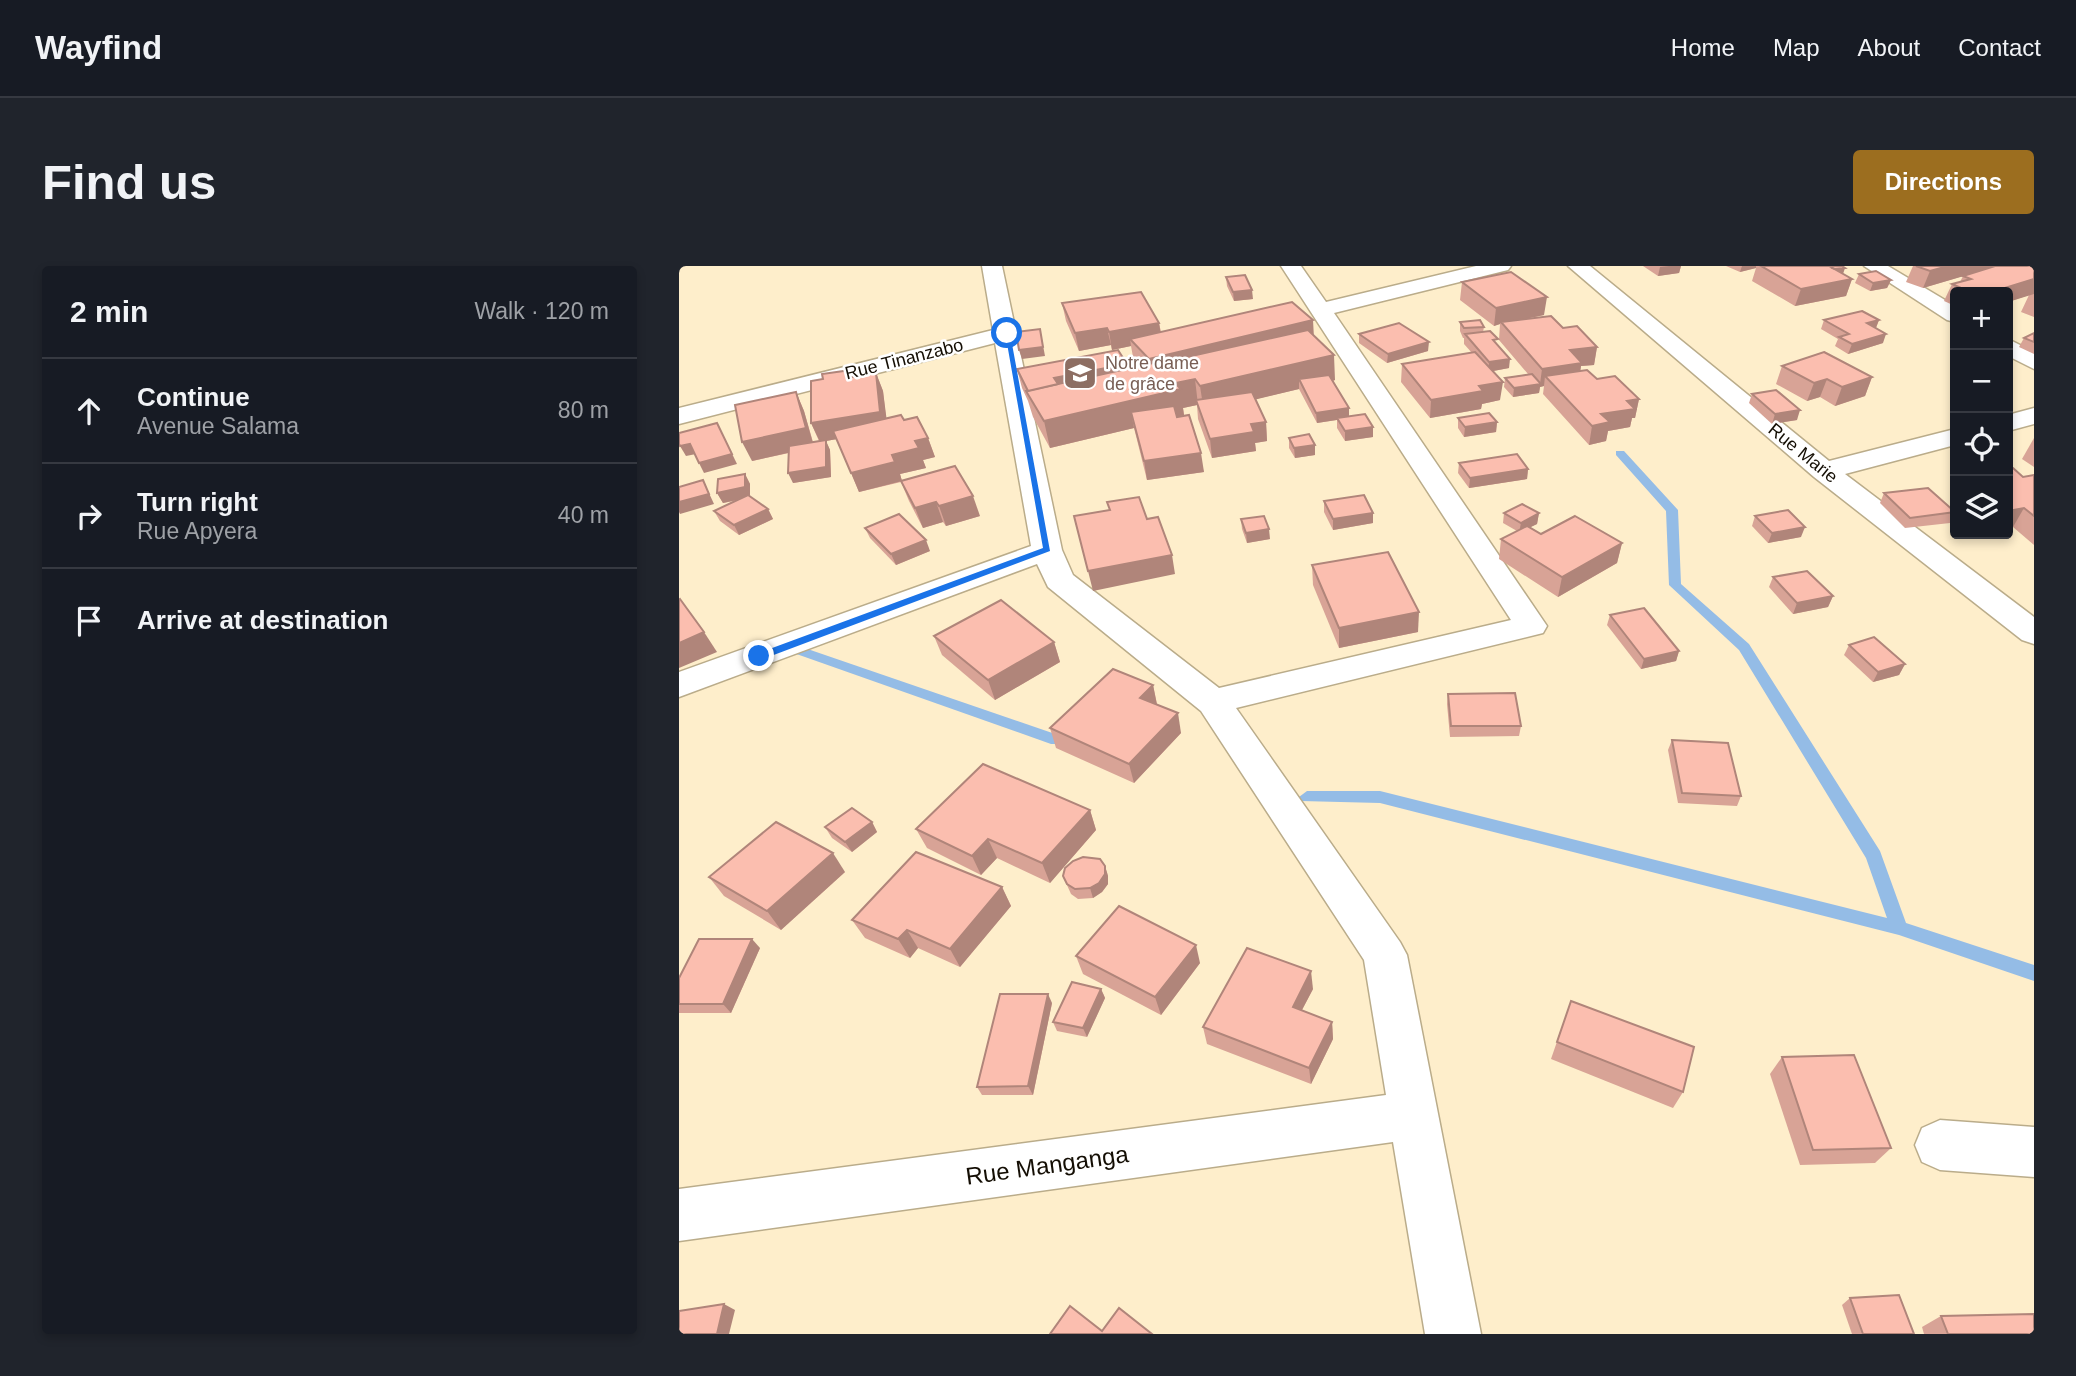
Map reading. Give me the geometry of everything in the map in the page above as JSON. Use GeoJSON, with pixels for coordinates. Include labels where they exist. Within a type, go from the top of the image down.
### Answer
{"type":"FeatureCollection","features":[{"type":"Feature","properties":{"kind":"street"},"geometry":{"type":"LineString","coordinates":[[992,266],[1047,550],[1059,580],[1213,702],[1385,955],[1453,1334]]}},
{"type":"Feature","properties":{"kind":"street"},"geometry":{"type":"LineString","coordinates":[[1213,702],[1531,626],[1291,266]]}},
{"type":"Feature","properties":{"kind":"street"},"geometry":{"type":"LineString","coordinates":[[1321,310],[1501,266]]}},
{"type":"Feature","properties":{"kind":"street","name":"Rue Marie"},"geometry":{"type":"LineString","coordinates":[[1578,266],[1824,471],[2034,633]]}},
{"type":"Feature","properties":{"kind":"street"},"geometry":{"type":"LineString","coordinates":[[1874,266],[1950,312]]}},
{"type":"Feature","properties":{"kind":"street","name":"Rue Tinanzabo"},"geometry":{"type":"LineString","coordinates":[[679,416],[1007,333]]}},
{"type":"Feature","properties":{"kind":"street"},"geometry":{"type":"LineString","coordinates":[[2013,349],[2034,362]]}},
{"type":"Feature","properties":{"kind":"street"},"geometry":{"type":"LineString","coordinates":[[2013,422],[2034,416]]}},
{"type":"Feature","properties":{"kind":"street"},"geometry":{"type":"LineString","coordinates":[[1824,471],[1950,438]]}},
{"type":"Feature","properties":{"kind":"street"},"geometry":{"type":"LineString","coordinates":[[679,685],[1047,550]]}},
{"type":"Feature","properties":{"kind":"street","name":"Rue Manganga"},"geometry":{"type":"LineString","coordinates":[[679,1215],[1414,1115]]}},
{"type":"Feature","properties":{"kind":"street"},"geometry":{"type":"LineString","coordinates":[[1940,1144],[2034,1152]]}},
{"type":"Feature","properties":{"kind":"building"},"geometry":{"type":"Polygon","coordinates":[[[1761,266],[1829,266],[1852,279],[1801,289],[1761,266]]]}},
{"type":"Feature","properties":{"kind":"building"},"geometry":{"type":"Polygon","coordinates":[[[1916,266],[1948,266],[1930,271],[1916,266]]]}},
{"type":"Feature","properties":{"kind":"building"},"geometry":{"type":"Polygon","coordinates":[[[1995,266],[2034,266],[2034,279],[2008,287],[1959,287],[1952,284],[1971,279],[1963,276],[1995,266]]]}},
{"type":"Feature","properties":{"kind":"building"},"geometry":{"type":"Polygon","coordinates":[[[1876,271],[1891,280],[1873,283],[1859,274],[1876,271]]]}},
{"type":"Feature","properties":{"kind":"building"},"geometry":{"type":"Polygon","coordinates":[[[1511,272],[1547,297],[1496,308],[1462,282],[1511,272]]]}},
{"type":"Feature","properties":{"kind":"building"},"geometry":{"type":"Polygon","coordinates":[[[1245,275],[1252,290],[1233,292],[1226,277],[1245,275]]]}},
{"type":"Feature","properties":{"kind":"building"},"geometry":{"type":"Polygon","coordinates":[[[1141,292],[1159,323],[1109,332],[1107,328],[1075,333],[1062,303],[1141,292]]]}},
{"type":"Feature","properties":{"kind":"building"},"geometry":{"type":"Polygon","coordinates":[[[1292,302],[1313,320],[1149,359],[1130,339],[1292,302]]]}},
{"type":"Feature","properties":{"kind":"building"},"geometry":{"type":"Polygon","coordinates":[[[1862,311],[1879,320],[1867,323],[1886,334],[1852,344],[1839,337],[1849,334],[1824,320],[1862,311]]]}},
{"type":"Feature","properties":{"kind":"building"},"geometry":{"type":"Polygon","coordinates":[[[1551,316],[1563,328],[1577,326],[1597,347],[1570,350],[1582,363],[1542,369],[1501,322],[1551,316]]]}},
{"type":"Feature","properties":{"kind":"building"},"geometry":{"type":"Polygon","coordinates":[[[1480,320],[1484,327],[1464,328],[1460,322],[1480,320]]]}},
{"type":"Feature","properties":{"kind":"building"},"geometry":{"type":"Polygon","coordinates":[[[1399,323],[1429,342],[1388,354],[1359,334],[1399,323]]]}},
{"type":"Feature","properties":{"kind":"building"},"geometry":{"type":"Polygon","coordinates":[[[1040,329],[1043,347],[1019,350],[1016,332],[1040,329]]]}},
{"type":"Feature","properties":{"kind":"building"},"geometry":{"type":"Polygon","coordinates":[[[1308,330],[1334,355],[1200,386],[1195,379],[1175,383],[1181,389],[1044,421],[1026,391],[1158,362],[1163,368],[1182,364],[1178,359],[1308,330]]]}},
{"type":"Feature","properties":{"kind":"building"},"geometry":{"type":"Polygon","coordinates":[[[1490,331],[1498,339],[1493,340],[1510,359],[1489,362],[1465,334],[1490,331]]]}},
{"type":"Feature","properties":{"kind":"building"},"geometry":{"type":"Polygon","coordinates":[[[2034,333],[2034,342],[2024,338],[2034,333]]]}},
{"type":"Feature","properties":{"kind":"building"},"geometry":{"type":"Polygon","coordinates":[[[1118,350],[1127,364],[1054,378],[1058,384],[1028,391],[1017,369],[1118,350]]]}},
{"type":"Feature","properties":{"kind":"building"},"geometry":{"type":"Polygon","coordinates":[[[1475,352],[1503,382],[1479,386],[1483,391],[1431,400],[1402,364],[1475,352]]]}},
{"type":"Feature","properties":{"kind":"building"},"geometry":{"type":"Polygon","coordinates":[[[1824,352],[1872,377],[1842,387],[1827,379],[1814,383],[1782,366],[1824,352]]]}},
{"type":"Feature","properties":{"kind":"building"},"geometry":{"type":"Polygon","coordinates":[[[851,370],[851,377],[876,373],[880,412],[811,423],[811,381],[823,379],[822,374],[851,370]]]}},
{"type":"Feature","properties":{"kind":"building"},"geometry":{"type":"Polygon","coordinates":[[[1587,370],[1597,379],[1615,376],[1639,399],[1627,401],[1635,409],[1601,414],[1610,422],[1592,426],[1545,376],[1587,370]]]}},
{"type":"Feature","properties":{"kind":"building"},"geometry":{"type":"Polygon","coordinates":[[[1532,374],[1541,384],[1514,388],[1505,378],[1532,374]]]}},
{"type":"Feature","properties":{"kind":"building"},"geometry":{"type":"Polygon","coordinates":[[[1329,375],[1349,408],[1316,413],[1299,379],[1329,375]]]}},
{"type":"Feature","properties":{"kind":"building"},"geometry":{"type":"Polygon","coordinates":[[[1776,390],[1800,410],[1775,414],[1752,394],[1776,390]]]}},
{"type":"Feature","properties":{"kind":"building"},"geometry":{"type":"Polygon","coordinates":[[[796,392],[806,428],[742,442],[735,405],[796,392]]]}},
{"type":"Feature","properties":{"kind":"building"},"geometry":{"type":"Polygon","coordinates":[[[1252,392],[1266,422],[1251,424],[1254,432],[1210,439],[1196,400],[1252,392]]]}},
{"type":"Feature","properties":{"kind":"building"},"geometry":{"type":"Polygon","coordinates":[[[1174,406],[1177,417],[1189,415],[1201,453],[1144,461],[1131,412],[1174,406]]]}},
{"type":"Feature","properties":{"kind":"building"},"geometry":{"type":"Polygon","coordinates":[[[1489,413],[1497,422],[1465,427],[1458,418],[1489,413]]]}},
{"type":"Feature","properties":{"kind":"building"},"geometry":{"type":"Polygon","coordinates":[[[1365,414],[1373,427],[1345,431],[1337,418],[1365,414]]]}},
{"type":"Feature","properties":{"kind":"building"},"geometry":{"type":"Polygon","coordinates":[[[901,415],[904,420],[917,417],[928,438],[915,441],[919,448],[892,455],[895,462],[851,473],[833,431],[901,415]]]}},
{"type":"Feature","properties":{"kind":"building"},"geometry":{"type":"Polygon","coordinates":[[[717,423],[732,454],[699,463],[690,444],[680,446],[679,433],[717,423]]]}},
{"type":"Feature","properties":{"kind":"building"},"geometry":{"type":"Polygon","coordinates":[[[1309,434],[1315,445],[1294,448],[1289,438],[1309,434]]]}},
{"type":"Feature","properties":{"kind":"building"},"geometry":{"type":"Polygon","coordinates":[[[826,440],[826,467],[788,473],[789,446],[826,440]]]}},
{"type":"Feature","properties":{"kind":"building"},"geometry":{"type":"Polygon","coordinates":[[[1517,454],[1528,469],[1470,478],[1459,463],[1517,454]]]}},
{"type":"Feature","properties":{"kind":"building"},"geometry":{"type":"Polygon","coordinates":[[[955,466],[973,496],[939,506],[936,502],[915,508],[901,481],[955,466]]]}},
{"type":"Feature","properties":{"kind":"building"},"geometry":{"type":"Polygon","coordinates":[[[2013,468],[2023,477],[2034,475],[2034,516],[2024,508],[2013,510],[2013,468]]]}},
{"type":"Feature","properties":{"kind":"building"},"geometry":{"type":"Polygon","coordinates":[[[745,474],[745,487],[717,493],[718,479],[745,474]]]}},
{"type":"Feature","properties":{"kind":"building"},"geometry":{"type":"Polygon","coordinates":[[[703,480],[709,494],[679,502],[679,487],[703,480]]]}},
{"type":"Feature","properties":{"kind":"building"},"geometry":{"type":"Polygon","coordinates":[[[1928,488],[1950,508],[1950,513],[1910,518],[1884,493],[1928,488]]]}},
{"type":"Feature","properties":{"kind":"building"},"geometry":{"type":"Polygon","coordinates":[[[748,495],[768,509],[734,525],[714,511],[748,495]]]}},
{"type":"Feature","properties":{"kind":"building"},"geometry":{"type":"Polygon","coordinates":[[[1364,495],[1373,513],[1333,519],[1324,501],[1364,495]]]}},
{"type":"Feature","properties":{"kind":"building"},"geometry":{"type":"Polygon","coordinates":[[[1139,497],[1147,519],[1158,517],[1172,555],[1088,571],[1074,516],[1110,510],[1107,502],[1139,497]]]}},
{"type":"Feature","properties":{"kind":"building"},"geometry":{"type":"Polygon","coordinates":[[[1522,504],[1539,513],[1521,523],[1504,513],[1522,504]]]}},
{"type":"Feature","properties":{"kind":"building"},"geometry":{"type":"Polygon","coordinates":[[[1788,510],[1805,527],[1772,533],[1755,516],[1788,510]]]}},
{"type":"Feature","properties":{"kind":"building"},"geometry":{"type":"Polygon","coordinates":[[[899,514],[926,540],[891,554],[865,528],[899,514]]]}},
{"type":"Feature","properties":{"kind":"building"},"geometry":{"type":"Polygon","coordinates":[[[1264,516],[1269,529],[1246,533],[1241,519],[1264,516]]]}},
{"type":"Feature","properties":{"kind":"building"},"geometry":{"type":"Polygon","coordinates":[[[1575,516],[1622,543],[1562,577],[1501,539],[1527,526],[1541,534],[1575,516]]]}},
{"type":"Feature","properties":{"kind":"building"},"geometry":{"type":"Polygon","coordinates":[[[1388,552],[1419,612],[1339,628],[1312,565],[1388,552]]]}},
{"type":"Feature","properties":{"kind":"building"},"geometry":{"type":"Polygon","coordinates":[[[1807,571],[1833,596],[1797,603],[1773,577],[1807,571]]]}},
{"type":"Feature","properties":{"kind":"building"},"geometry":{"type":"Polygon","coordinates":[[[679,600],[704,632],[679,643],[679,600]]]}},
{"type":"Feature","properties":{"kind":"building"},"geometry":{"type":"Polygon","coordinates":[[[1001,600],[1054,642],[988,680],[934,636],[1001,600]]]}},
{"type":"Feature","properties":{"kind":"building"},"geometry":{"type":"Polygon","coordinates":[[[1644,608],[1679,651],[1644,659],[1610,615],[1644,608]]]}},
{"type":"Feature","properties":{"kind":"building"},"geometry":{"type":"Polygon","coordinates":[[[1874,637],[1905,664],[1878,672],[1849,645],[1874,637]]]}},
{"type":"Feature","properties":{"kind":"building"},"geometry":{"type":"Polygon","coordinates":[[[1113,669],[1153,685],[1140,698],[1178,713],[1129,764],[1050,728],[1113,669]]]}},
{"type":"Feature","properties":{"kind":"building"},"geometry":{"type":"Polygon","coordinates":[[[1515,693],[1521,726],[1451,726],[1448,694],[1515,693]]]}},
{"type":"Feature","properties":{"kind":"building"},"geometry":{"type":"Polygon","coordinates":[[[1672,740],[1728,743],[1741,796],[1682,793],[1672,740]]]}},
{"type":"Feature","properties":{"kind":"building"},"geometry":{"type":"Polygon","coordinates":[[[983,764],[1090,810],[1042,863],[988,839],[972,856],[916,829],[983,764]]]}},
{"type":"Feature","properties":{"kind":"building"},"geometry":{"type":"Polygon","coordinates":[[[852,808],[872,822],[845,842],[825,827],[852,808]]]}},
{"type":"Feature","properties":{"kind":"building"},"geometry":{"type":"Polygon","coordinates":[[[776,822],[833,853],[767,911],[709,877],[776,822]]]}},
{"type":"Feature","properties":{"kind":"building"},"geometry":{"type":"Polygon","coordinates":[[[916,852],[1002,887],[950,949],[907,930],[898,939],[852,920],[916,852]]]}},
{"type":"Feature","properties":{"kind":"building"},"geometry":{"type":"Polygon","coordinates":[[[1083,857],[1100,859],[1105,866],[1105,874],[1099,883],[1090,888],[1075,889],[1067,884],[1063,876],[1065,868],[1083,857]]]}},
{"type":"Feature","properties":{"kind":"building"},"geometry":{"type":"Polygon","coordinates":[[[1119,906],[1196,945],[1155,997],[1076,956],[1119,906]]]}},
{"type":"Feature","properties":{"kind":"building"},"geometry":{"type":"Polygon","coordinates":[[[699,939],[752,939],[723,1004],[679,1004],[679,978],[699,939]]]}},
{"type":"Feature","properties":{"kind":"building"},"geometry":{"type":"Polygon","coordinates":[[[1247,948],[1311,971],[1293,1007],[1332,1022],[1309,1068],[1203,1027],[1247,948]]]}},
{"type":"Feature","properties":{"kind":"building"},"geometry":{"type":"Polygon","coordinates":[[[1072,982],[1101,989],[1083,1028],[1053,1022],[1072,982]]]}},
{"type":"Feature","properties":{"kind":"building"},"geometry":{"type":"Polygon","coordinates":[[[1000,994],[1048,994],[1028,1086],[977,1087],[1000,994]]]}},
{"type":"Feature","properties":{"kind":"building"},"geometry":{"type":"Polygon","coordinates":[[[1571,1001],[1694,1047],[1683,1092],[1557,1042],[1571,1001]]]}},
{"type":"Feature","properties":{"kind":"building"},"geometry":{"type":"Polygon","coordinates":[[[1854,1055],[1891,1148],[1813,1150],[1782,1057],[1854,1055]]]}},
{"type":"Feature","properties":{"kind":"building"},"geometry":{"type":"Polygon","coordinates":[[[1899,1295],[1914,1334],[1863,1334],[1850,1298],[1899,1295]]]}},
{"type":"Feature","properties":{"kind":"building"},"geometry":{"type":"Polygon","coordinates":[[[724,1304],[717,1334],[679,1334],[679,1311],[724,1304]]]}},
{"type":"Feature","properties":{"kind":"building"},"geometry":{"type":"Polygon","coordinates":[[[1070,1306],[1102,1331],[1119,1308],[1152,1334],[1050,1334],[1070,1306]]]}},
{"type":"Feature","properties":{"kind":"building"},"geometry":{"type":"Polygon","coordinates":[[[2034,1314],[2034,1334],[1948,1334],[1941,1316],[2034,1314]]]}},
{"type":"Feature","properties":{"kind":"waterway"},"geometry":{"type":"LineString","coordinates":[[1620,453],[1672,510],[1675,585],[1744,647],[1874,856],[1899,928]]}},
{"type":"Feature","properties":{"kind":"waterway"},"geometry":{"type":"LineString","coordinates":[[793,648],[1056,740]]}},
{"type":"Feature","properties":{"kind":"waterway"},"geometry":{"type":"LineString","coordinates":[[1307,797],[1380,797],[1899,928]]}},
{"type":"Feature","properties":{"kind":"waterway"},"geometry":{"type":"LineString","coordinates":[[1899,928],[2034,973]]}},
{"type":"Feature","properties":{"kind":"place","name":"Notre dame de grâce"},"geometry":{"type":"Point","coordinates":[1080,373]}},
{"type":"Feature","properties":{"kind":"route"},"geometry":{"type":"LineString","coordinates":[[759,656],[1047,550],[1007,333]]}}]}
